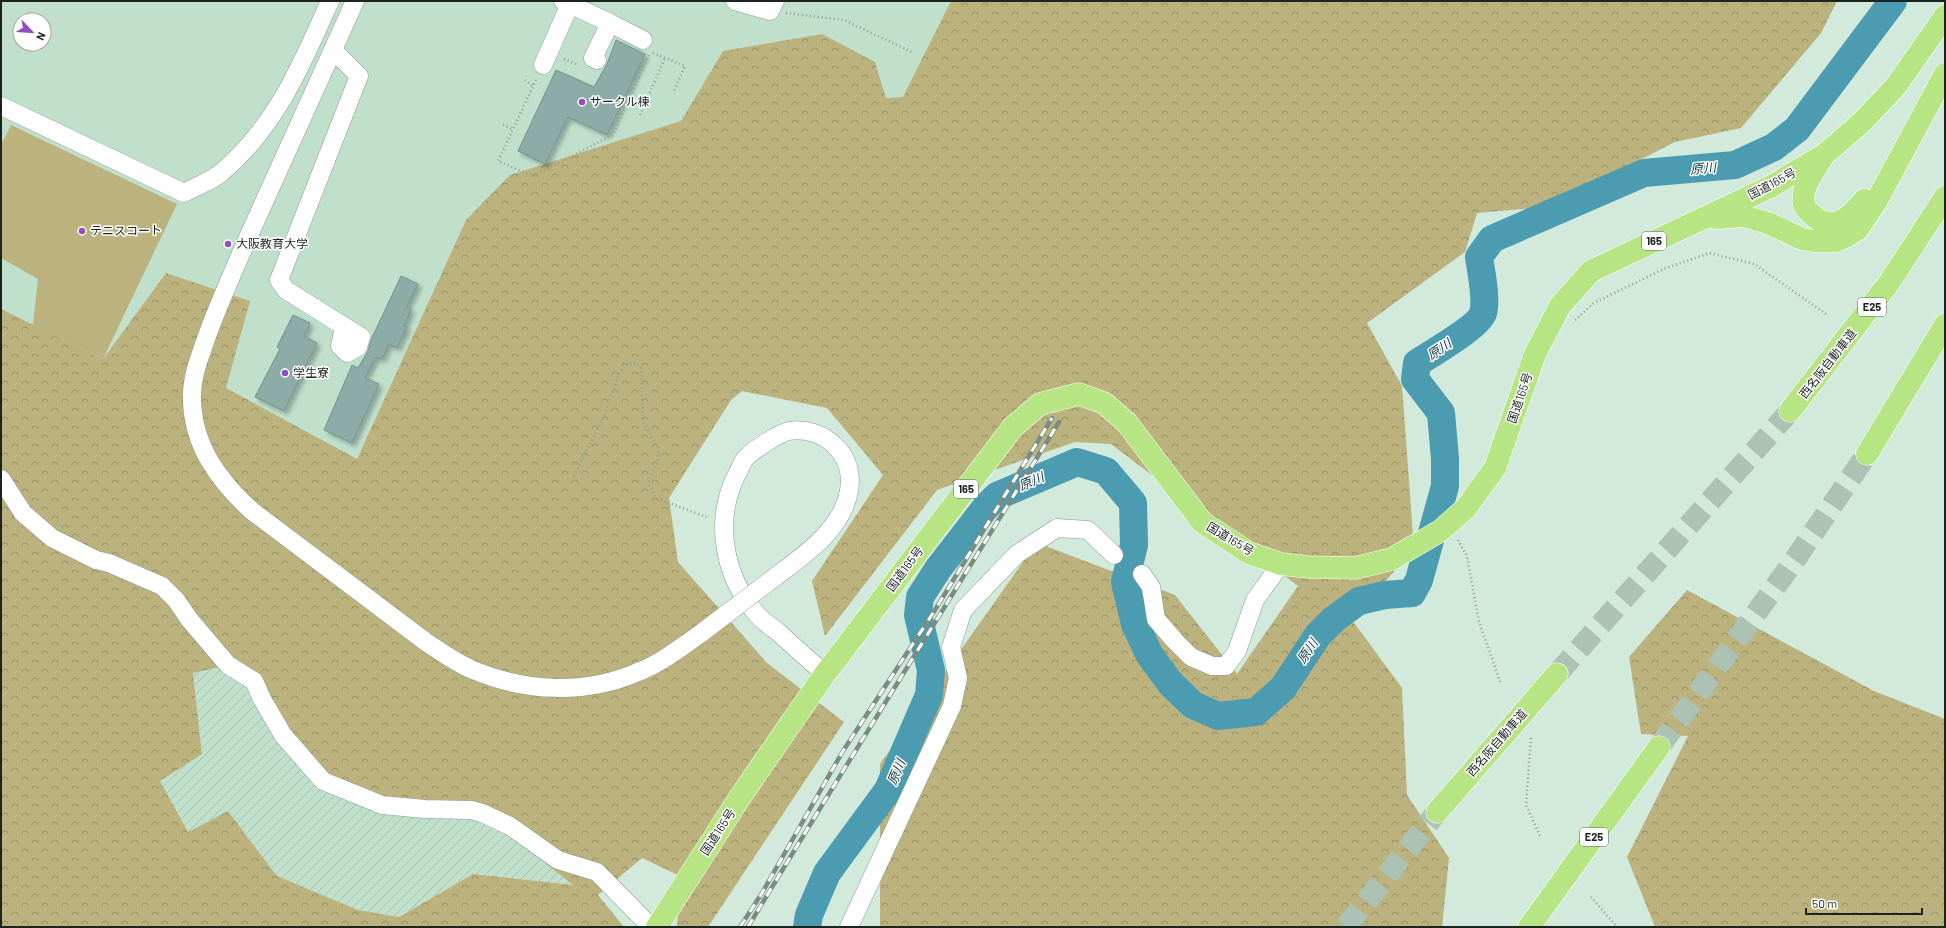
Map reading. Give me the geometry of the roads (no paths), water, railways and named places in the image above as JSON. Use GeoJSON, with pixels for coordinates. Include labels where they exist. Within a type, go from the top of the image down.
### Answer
{"type":"FeatureCollection","features":[{"type":"Feature","properties":{"kind":"highway","name":"国道165号"},"geometry":{"type":"LineString","coordinates":[[657,927],[742,794],[825,674],[1013,427],[1040,404],[1079,394],[1104,403],[1128,423],[1202,522],[1249,553],[1281,564],[1308,567],[1355,568],[1392,559],[1444,528],[1466,508],[1495,468],[1535,354],[1560,306],[1591,271],[1772,186],[1824,155],[1862,122],[1896,86],[1945,16]]}},
{"type":"Feature","properties":{"kind":"highway"},"geometry":{"type":"LineString","coordinates":[[1780,228],[1772,215],[1769,205],[1769,196],[1772,186],[1786,192],[1804,204],[1810,214],[1818,220],[1827,223],[1837,223],[1847,218],[1857,208],[1868,195],[1889,160],[1945,58]]}},
{"type":"Feature","properties":{"kind":"highway"},"geometry":{"type":"LineString","coordinates":[[1702,220],[1743,216],[1780,228],[1802,239],[1825,242],[1836,241],[1858,228],[1876,202],[1945,74]]}},
{"type":"Feature","properties":{"kind":"highway"},"geometry":{"type":"LineString","coordinates":[[1804,204],[1804,192],[1809,180],[1824,155]]}},
{"type":"Feature","properties":{"kind":"highway","name":"西名阪自動車道"},"geometry":{"type":"LineString","coordinates":[[1790,411],[1889,284],[1945,197]]}},
{"type":"Feature","properties":{"kind":"highway"},"geometry":{"type":"LineString","coordinates":[[1867,454],[1898,406],[1945,325]]}},
{"type":"Feature","properties":{"kind":"highway","name":"西名阪自動車道"},"geometry":{"type":"LineString","coordinates":[[1437,812],[1557,674]]}},
{"type":"Feature","properties":{"kind":"highway","name":"E25"},"geometry":{"type":"LineString","coordinates":[[1529,927],[1659,747]]}},
{"type":"Feature","properties":{"kind":"street"},"geometry":{"type":"LineString","coordinates":[[1,106],[184,193],[221,173],[252,142],[279,105],[296,78],[330,1]]}},
{"type":"Feature","properties":{"kind":"street"},"geometry":{"type":"LineString","coordinates":[[355,1],[218,305],[195,370],[192,399],[194,423],[202,448],[215,472],[234,495],[252,511],[426,642],[472,670],[500,680],[524,686],[548,688],[596,685],[638,673],[668,657],[700,634],[779,574],[814,547],[839,517],[849,494],[850,471],[842,452],[829,440],[810,432],[789,431],[764,444],[745,460],[730,487],[724,524],[725,550],[739,590],[756,613],[825,674]]}},
{"type":"Feature","properties":{"kind":"street"},"geometry":{"type":"LineString","coordinates":[[735,1],[772,6]]}},
{"type":"Feature","properties":{"kind":"street"},"geometry":{"type":"LineString","coordinates":[[543,65],[566,3],[644,40]]}},
{"type":"Feature","properties":{"kind":"street"},"geometry":{"type":"LineString","coordinates":[[595,59],[610,23]]}},
{"type":"Feature","properties":{"kind":"street"},"geometry":{"type":"LineString","coordinates":[[333,50],[359,76],[279,280],[286,290],[344,327]]}},
{"type":"Feature","properties":{"kind":"street"},"geometry":{"type":"LineString","coordinates":[[1,479],[23,513],[52,538],[96,560],[109,563],[162,586],[176,600],[188,619],[228,665],[254,681],[262,699],[283,735],[323,781],[382,805],[425,809],[471,810],[482,813],[510,826],[558,860],[597,872],[651,927]]}},
{"type":"Feature","properties":{"kind":"street"},"geometry":{"type":"LineString","coordinates":[[849,927],[952,706],[958,678],[951,647],[963,610],[1017,554],[1057,528],[1088,530],[1114,555]]}},
{"type":"Feature","properties":{"kind":"street"},"geometry":{"type":"LineString","coordinates":[[1142,574],[1151,587],[1156,619],[1175,641],[1191,657],[1212,666],[1226,666],[1237,651],[1256,600],[1281,564]]}},
{"type":"Feature","properties":{"kind":"waterway","name":"原川"},"geometry":{"type":"LineString","coordinates":[[807,927],[809,915],[827,873],[888,790],[929,695],[931,670],[918,615],[920,597],[938,569],[986,507],[997,496],[1077,462],[1106,471],[1133,503],[1134,545],[1125,582],[1135,624],[1149,654],[1171,684],[1193,705],[1218,716],[1256,712],[1283,688],[1318,635],[1334,619],[1359,601],[1385,595],[1412,593],[1419,580],[1445,486],[1445,459],[1441,413],[1415,379],[1417,363],[1443,347],[1480,319],[1484,308],[1484,293],[1479,257],[1492,239],[1644,173],[1735,165],[1774,147],[1797,129],[1893,1]]}},
{"type":"Feature","properties":{"kind":"tunnel"},"geometry":{"type":"LineString","coordinates":[[1557,674],[1790,411]]}},
{"type":"Feature","properties":{"kind":"tunnel"},"geometry":{"type":"LineString","coordinates":[[1659,747],[1796,558],[1867,454]]}},
{"type":"Feature","properties":{"kind":"tunnel"},"geometry":{"type":"LineString","coordinates":[[1346,927],[1437,812]]}},
{"type":"Feature","properties":{"kind":"railway"},"geometry":{"type":"LineString","coordinates":[[740,927],[762,893],[843,751],[935,610],[1052,418]]}},
{"type":"Feature","properties":{"kind":"railway"},"geometry":{"type":"LineString","coordinates":[[748,927],[1059,422]]}},
{"type":"Feature","properties":{"kind":"place","name":"サークル棟"},"geometry":{"type":"Point","coordinates":[582,102]}},
{"type":"Feature","properties":{"kind":"place","name":"テニスコート"},"geometry":{"type":"Point","coordinates":[82,231]}},
{"type":"Feature","properties":{"kind":"place","name":"大阪教育大学"},"geometry":{"type":"Point","coordinates":[228,244]}},
{"type":"Feature","properties":{"kind":"place","name":"学生寮"},"geometry":{"type":"Point","coordinates":[285,373]}}]}
